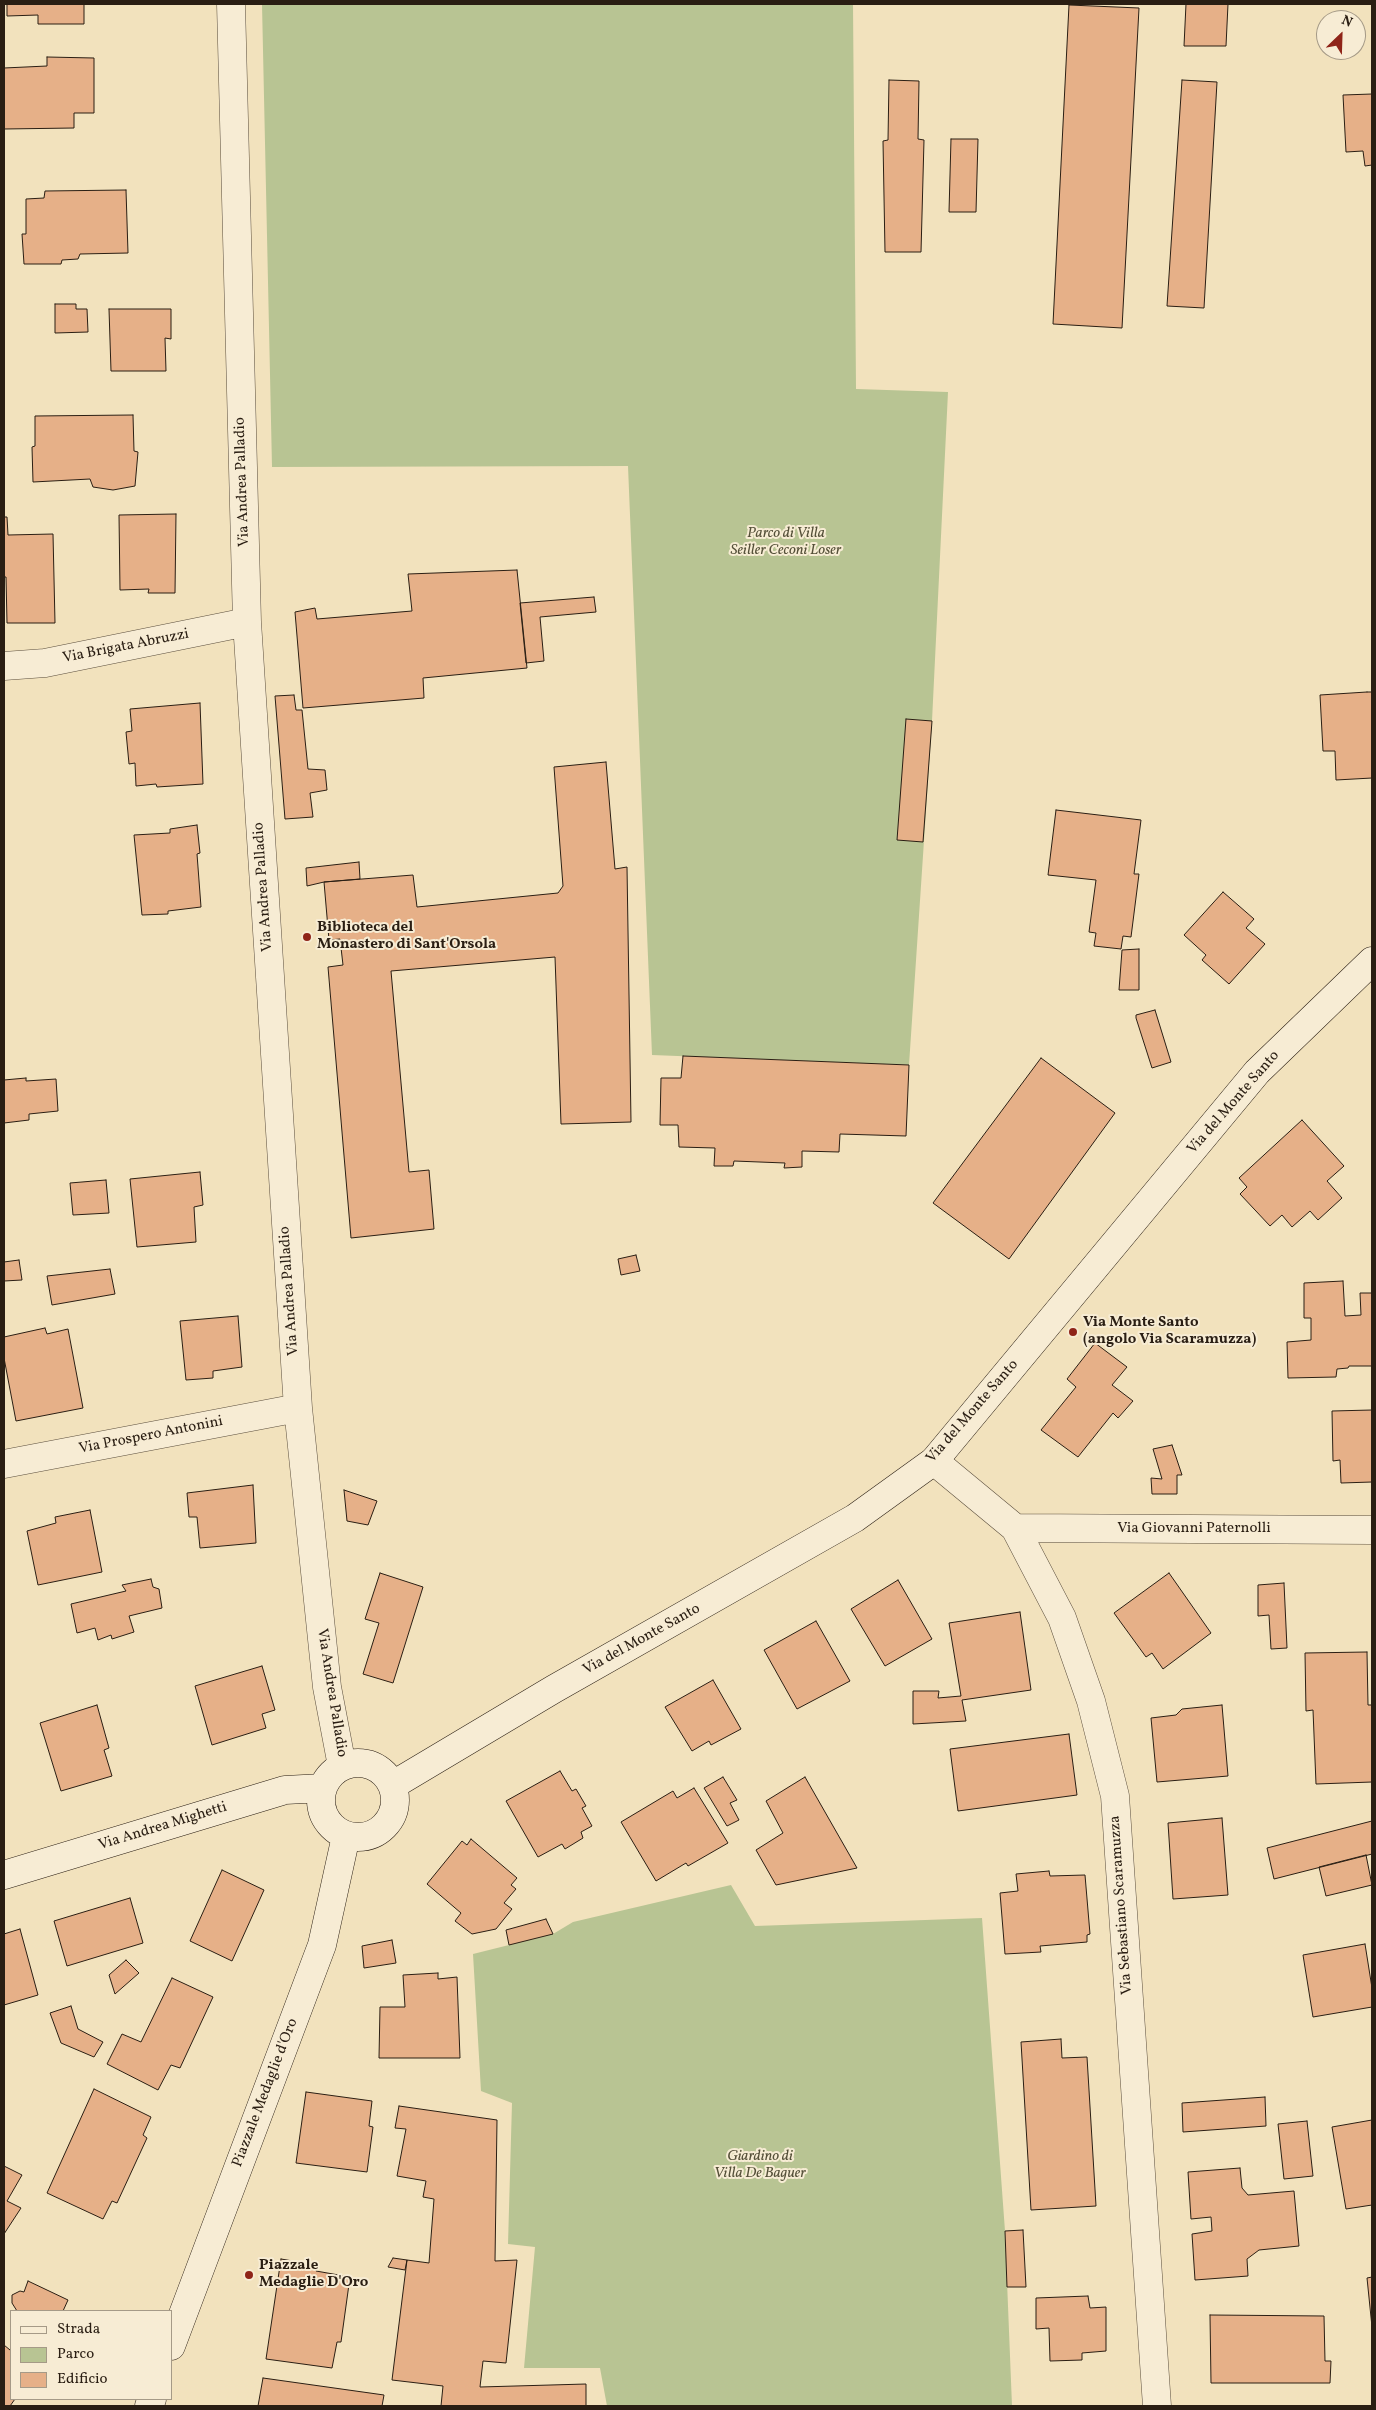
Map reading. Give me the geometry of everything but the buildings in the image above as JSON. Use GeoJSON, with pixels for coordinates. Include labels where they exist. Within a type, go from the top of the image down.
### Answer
{"type":"FeatureCollection","features":[{"type":"Feature","properties":{"kind":"street","name":"Via Andrea Palladio"},"geometry":{"type":"LineString","coordinates":[[231,4],[247,622],[298,1408],[327,1687],[342,1766]]}},
{"type":"Feature","properties":{"kind":"street","name":"Via Brigata Abruzzi"},"geometry":{"type":"LineString","coordinates":[[4,666],[45,663],[247,622]]}},
{"type":"Feature","properties":{"kind":"street","name":"Via del Monte Santo"},"geometry":{"type":"LineString","coordinates":[[393,1785],[554,1689],[855,1518],[934,1461],[1257,1072],[1372,961]]}},
{"type":"Feature","properties":{"kind":"street","name":"Via Prospero Antonini"},"geometry":{"type":"LineString","coordinates":[[4,1464],[298,1408]]}},
{"type":"Feature","properties":{"kind":"street","name":"Via Sebastiano Scaramuzza"},"geometry":{"type":"LineString","coordinates":[[934,1461],[1015,1528],[1062,1618],[1091,1701],[1115,1796],[1157,2406]]}},
{"type":"Feature","properties":{"kind":"street","name":"Via Giovanni Paternolli"},"geometry":{"type":"LineString","coordinates":[[1015,1528],[1372,1530]]}},
{"type":"Feature","properties":{"kind":"street"},"geometry":{"type":"LineString","coordinates":[[356,1762],[371,1765],[384,1773],[393,1785],[396,1799],[394,1813],[385,1827],[375,1834],[360,1838],[346,1836],[332,1829],[324,1817],[321,1802],[323,1788],[330,1775],[342,1766],[356,1762]]}},
{"type":"Feature","properties":{"kind":"street","name":"Via Andrea Mighetti"},"geometry":{"type":"LineString","coordinates":[[4,1875],[285,1790],[323,1788]]}},
{"type":"Feature","properties":{"kind":"street","name":"Piazzale Medaglie d'Oro"},"geometry":{"type":"LineString","coordinates":[[172,2343],[322,1945],[346,1836]]}},
{"type":"Feature","properties":{"kind":"green space","name":"Parco di Villa Seiller Ceconi Loser"},"geometry":{"type":"Polygon","coordinates":[[[262,4],[853,4],[856,389],[948,392],[932,721],[909,1065],[652,1055],[628,466],[272,467],[262,4]]]}},
{"type":"Feature","properties":{"kind":"green space","name":"Giardino di Villa De Baguer"},"geometry":{"type":"Polygon","coordinates":[[[731,1885],[755,1926],[982,1918],[1005,2231],[1012,2406],[607,2406],[600,2368],[524,2368],[535,2247],[508,2244],[512,2103],[481,2091],[473,1954],[553,1934],[573,1922],[731,1885]]]}},
{"type":"Feature","properties":{"kind":"place","name":"Biblioteca del Monastero di Sant'Orsola"},"geometry":{"type":"Point","coordinates":[307,937]}},
{"type":"Feature","properties":{"kind":"place","name":"Via Monte Santo (angolo Via Scaramuzza)"},"geometry":{"type":"Point","coordinates":[1073,1332]}},
{"type":"Feature","properties":{"kind":"place","name":"Piazzale Medaglie D'Oro"},"geometry":{"type":"Point","coordinates":[249,2275]}}]}
